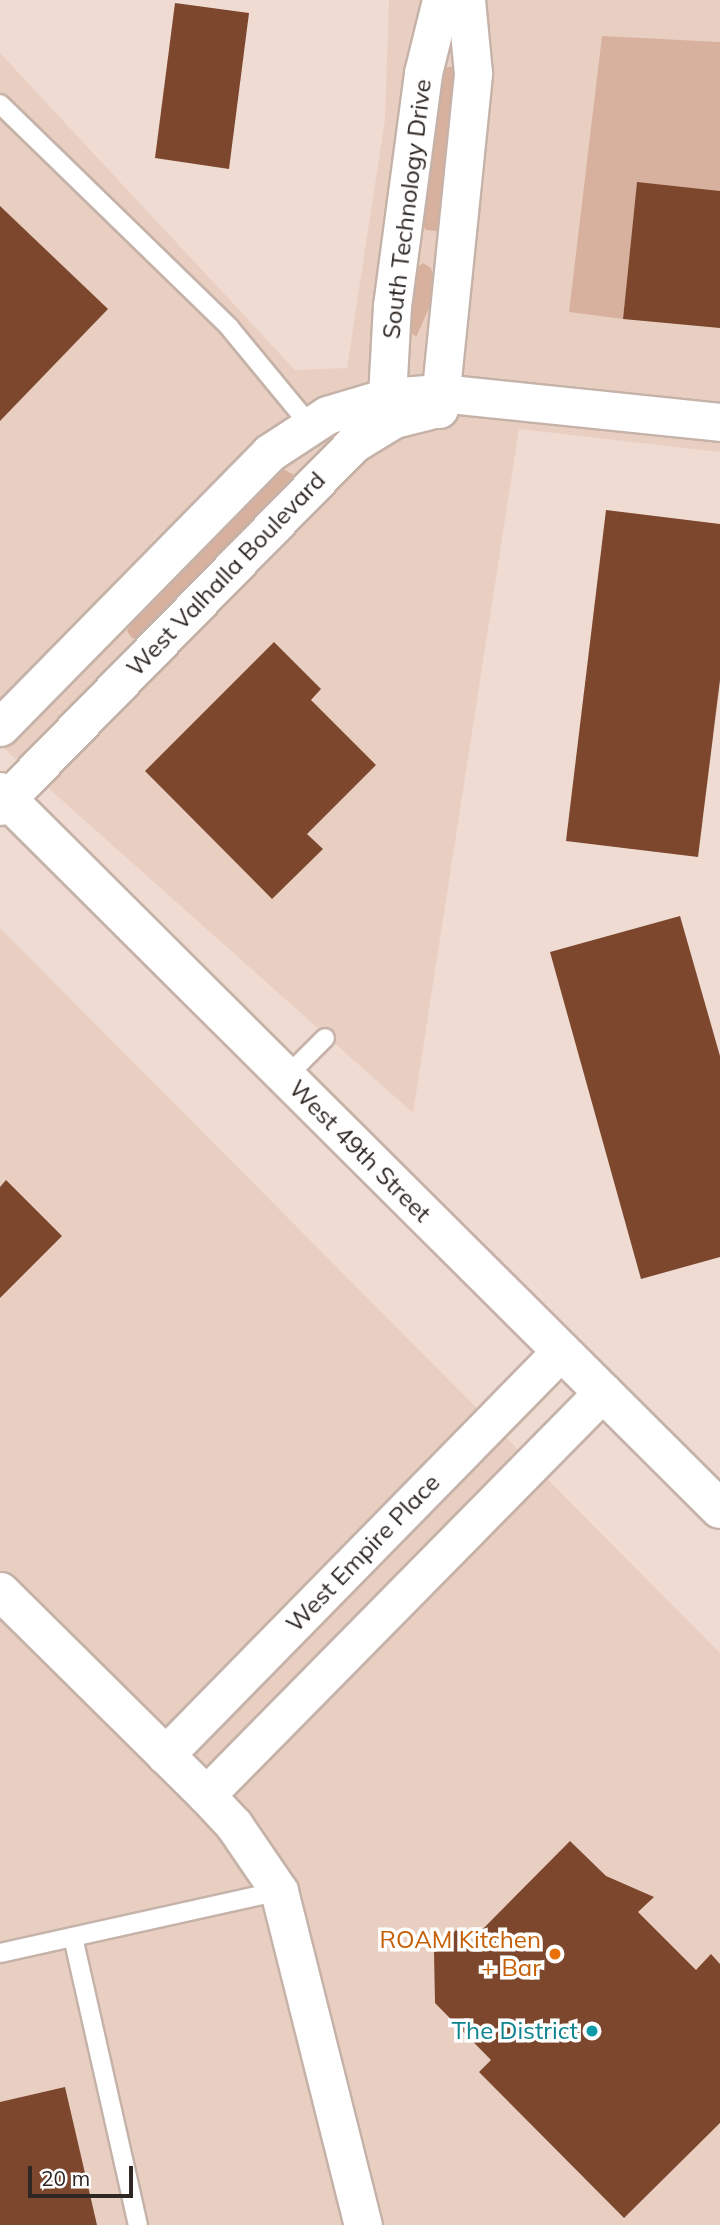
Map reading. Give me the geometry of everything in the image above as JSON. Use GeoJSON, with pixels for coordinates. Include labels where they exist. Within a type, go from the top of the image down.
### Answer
{"type":"FeatureCollection","features":[{"type":"Feature","properties":{"kind":"main road","name":"West 49th Street"},"geometry":{"type":"LineString","coordinates":[[2,799],[720,1509]]}},
{"type":"Feature","properties":{"kind":"street","name":"South Technology Drive"},"geometry":{"type":"LineString","coordinates":[[390,408],[391,306],[421,87],[442,0]]}},
{"type":"Feature","properties":{"kind":"street","name":"South Technology Drive"},"geometry":{"type":"LineString","coordinates":[[439,401],[473,73],[466,0]]}},
{"type":"Feature","properties":{"kind":"street","name":"West Valhalla Boulevard"},"geometry":{"type":"LineString","coordinates":[[0,727],[269,453],[309,424],[390,408],[439,401],[476,400],[720,422]]}},
{"type":"Feature","properties":{"kind":"street","name":"West Valhalla Boulevard"},"geometry":{"type":"LineString","coordinates":[[2,799],[390,408]]}},
{"type":"Feature","properties":{"kind":"street","name":"West Empire Place"},"geometry":{"type":"LineString","coordinates":[[165,1755],[561,1351]]}},
{"type":"Feature","properties":{"kind":"street"},"geometry":{"type":"LineString","coordinates":[[206,1795],[603,1392]]}},
{"type":"Feature","properties":{"kind":"street"},"geometry":{"type":"LineString","coordinates":[[0,1591],[234,1825],[279,1891],[363,2225]]}},
{"type":"Feature","properties":{"kind":"lane"},"geometry":{"type":"LineString","coordinates":[[0,104],[229,327],[309,424]]}},
{"type":"Feature","properties":{"kind":"lane"},"geometry":{"type":"LineString","coordinates":[[286,1077],[325,1038]]}},
{"type":"Feature","properties":{"kind":"lane"},"geometry":{"type":"LineString","coordinates":[[0,1953],[279,1891]]}},
{"type":"Feature","properties":{"kind":"lane"},"geometry":{"type":"LineString","coordinates":[[73,1937],[138,2225]]}},
{"type":"Feature","properties":{"kind":"shaded area"},"geometry":{"type":"Polygon","coordinates":[[[389,0],[720,0],[720,452],[519,429],[413,1113],[0,745],[0,53],[295,370],[347,368],[385,119],[389,0]]]}},
{"type":"Feature","properties":{"kind":"shaded area"},"geometry":{"type":"Polygon","coordinates":[[[602,36],[720,42],[720,191],[637,183],[623,319],[569,312],[602,36]]]}},
{"type":"Feature","properties":{"kind":"shaded area"},"geometry":{"type":"Polygon","coordinates":[[[454,66],[459,75],[440,225],[437,231],[426,230],[418,219],[441,69],[454,66]]]}},
{"type":"Feature","properties":{"kind":"shaded area"},"geometry":{"type":"Polygon","coordinates":[[[423,263],[431,268],[434,278],[430,306],[416,337],[409,330],[413,270],[423,263]]]}},
{"type":"Feature","properties":{"kind":"shaded area"},"geometry":{"type":"Polygon","coordinates":[[[278,466],[294,475],[140,639],[132,638],[127,631],[132,623],[278,466]]]}},
{"type":"Feature","properties":{"kind":"shaded area"},"geometry":{"type":"Polygon","coordinates":[[[0,928],[720,1653],[720,2225],[0,2225],[0,928]]]}},
{"type":"Feature","properties":{"kind":"building"},"geometry":{"type":"Polygon","coordinates":[[[175,3],[249,13],[229,169],[155,158],[175,3]]]}},
{"type":"Feature","properties":{"kind":"building"},"geometry":{"type":"Polygon","coordinates":[[[637,182],[720,191],[720,328],[623,319],[637,182]]]}},
{"type":"Feature","properties":{"kind":"building"},"geometry":{"type":"Polygon","coordinates":[[[0,206],[108,309],[0,421],[0,206]]]}},
{"type":"Feature","properties":{"kind":"building"},"geometry":{"type":"Polygon","coordinates":[[[606,510],[720,524],[720,680],[698,857],[566,841],[606,510]]]}},
{"type":"Feature","properties":{"kind":"building"},"geometry":{"type":"Polygon","coordinates":[[[274,642],[321,689],[311,700],[376,765],[307,834],[323,849],[272,899],[145,771],[274,642]]]}},
{"type":"Feature","properties":{"kind":"building"},"geometry":{"type":"Polygon","coordinates":[[[680,916],[720,1056],[720,1257],[641,1279],[550,952],[680,916]]]}},
{"type":"Feature","properties":{"kind":"building"},"geometry":{"type":"Polygon","coordinates":[[[6,1180],[62,1236],[0,1298],[0,1187],[6,1180]]]}},
{"type":"Feature","properties":{"kind":"building","name":"The District"},"geometry":{"type":"Polygon","coordinates":[[[570,1841],[606,1876],[654,1897],[638,1912],[696,1970],[711,1954],[720,1964],[720,2123],[624,2218],[479,2072],[491,2060],[435,2003],[434,1952],[456,1930],[469,1943],[570,1841]]]}},
{"type":"Feature","properties":{"kind":"building"},"geometry":{"type":"Polygon","coordinates":[[[65,2087],[97,2225],[0,2225],[0,2102],[65,2087]]]}},
{"type":"Feature","properties":{"kind":"place","name":"ROAM Kitchen + Bar"},"geometry":{"type":"Point","coordinates":[555,1954]}},
{"type":"Feature","properties":{"kind":"place","name":"The District"},"geometry":{"type":"Point","coordinates":[592,2031]}}]}
